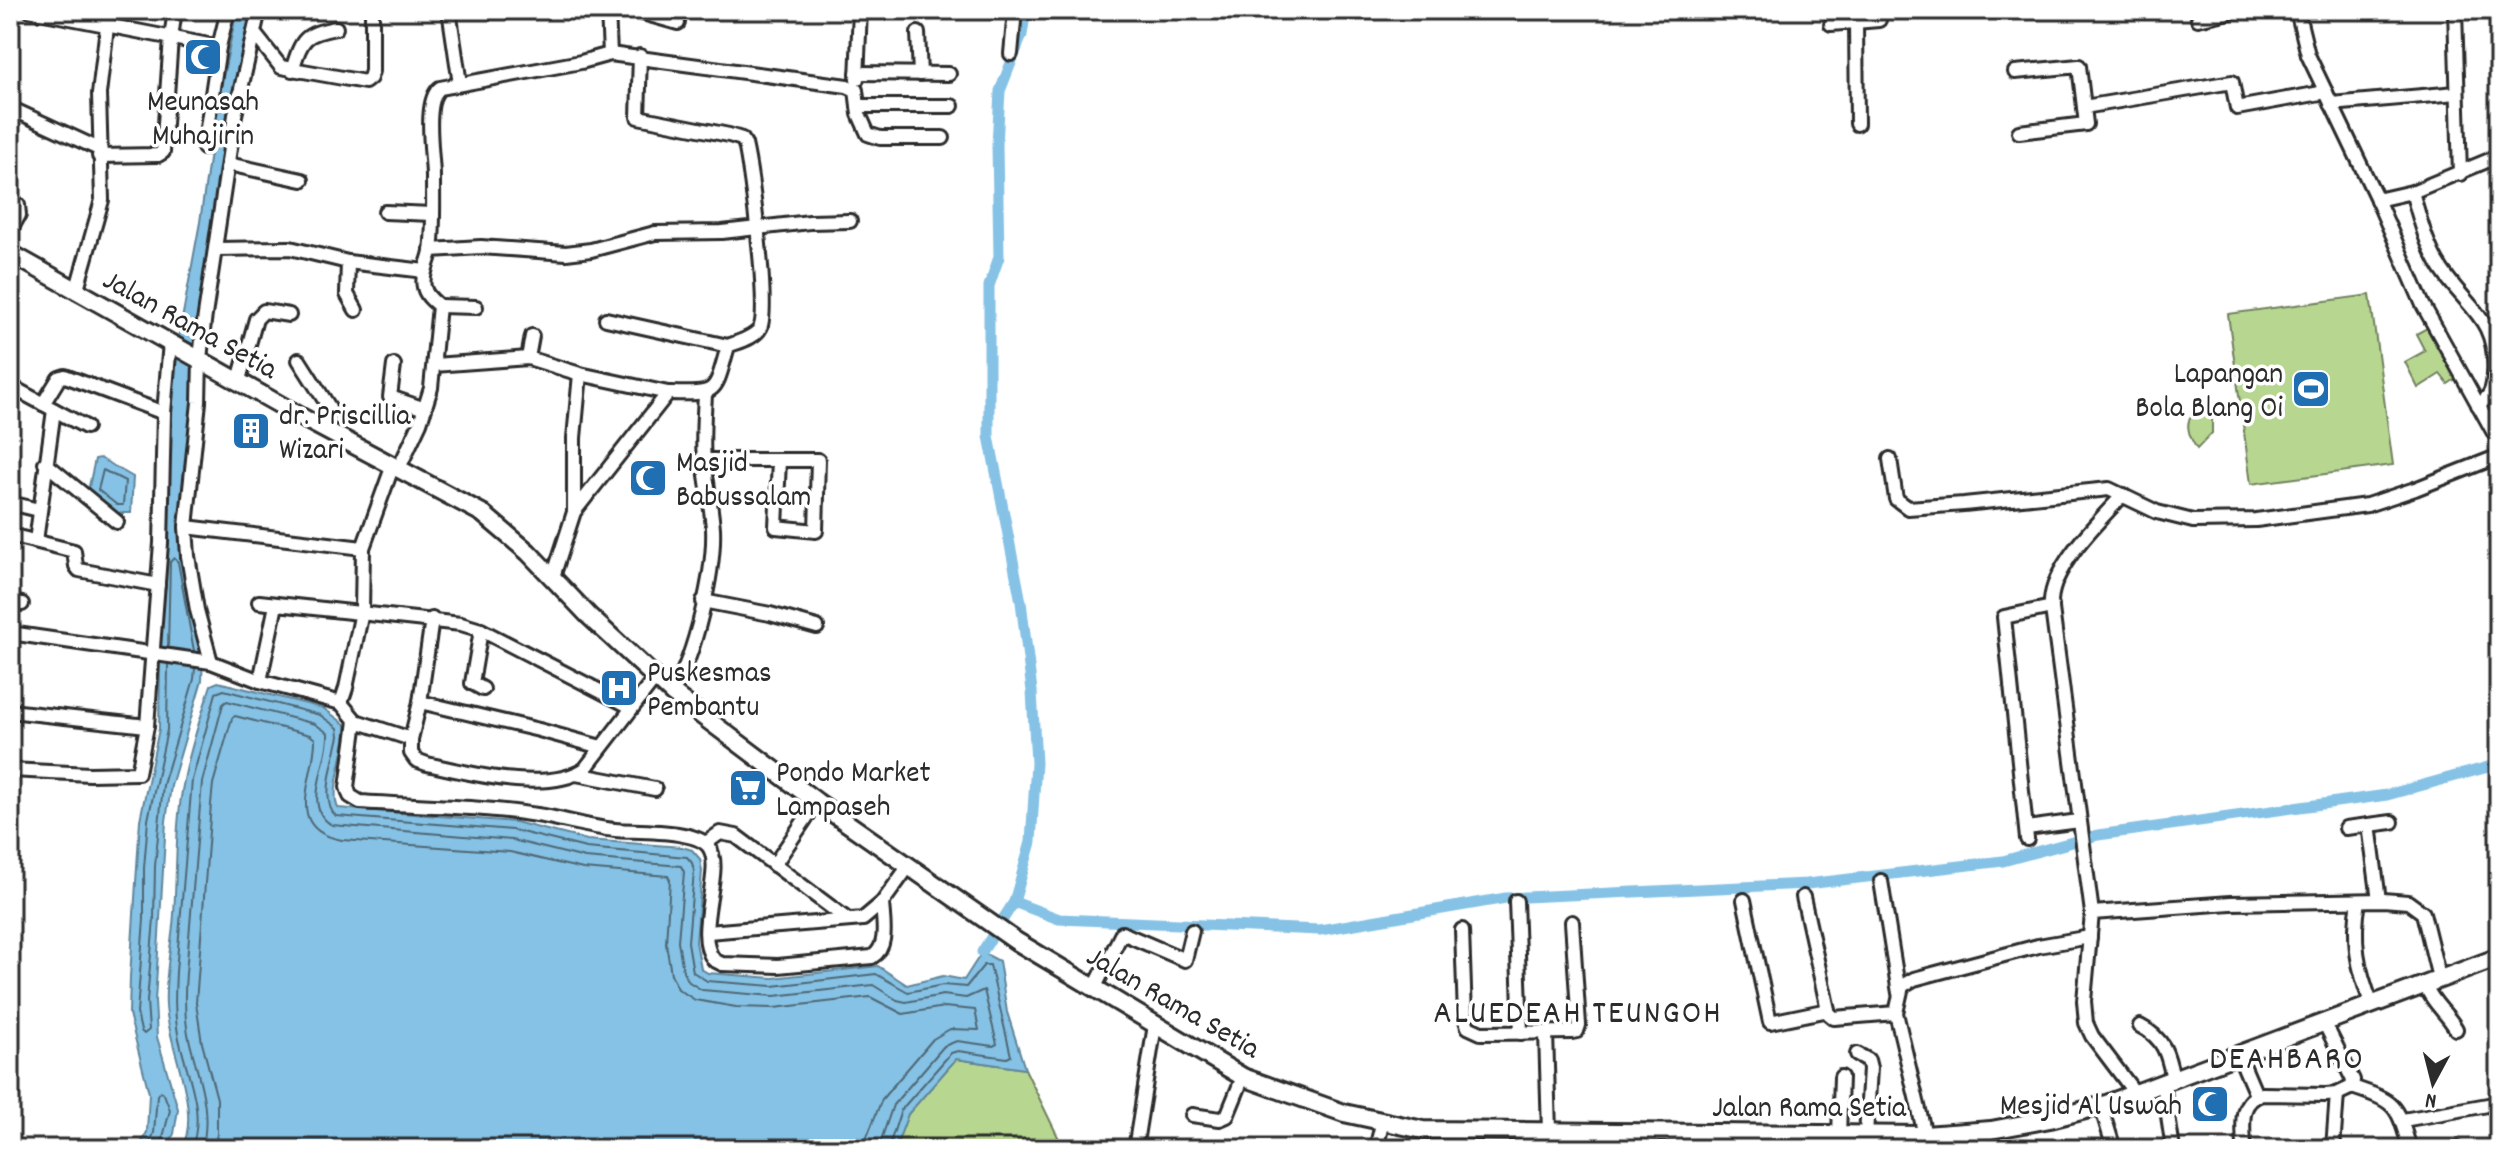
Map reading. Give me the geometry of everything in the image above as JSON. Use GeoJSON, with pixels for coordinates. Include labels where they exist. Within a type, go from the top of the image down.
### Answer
{"type":"FeatureCollection","features":[{"type":"Feature","properties":{"kind":"street"},"geometry":{"type":"LineString","coordinates":[[29,10],[219,47]]}},
{"type":"Feature","properties":{"kind":"street"},"geometry":{"type":"LineString","coordinates":[[76,292],[100,211],[99,94],[109,10]]}},
{"type":"Feature","properties":{"kind":"street"},"geometry":{"type":"LineString","coordinates":[[10,108],[99,152],[155,155],[163,152],[175,10]]}},
{"type":"Feature","properties":{"kind":"street"},"geometry":{"type":"LineString","coordinates":[[204,148],[219,47],[228,10]]}},
{"type":"Feature","properties":{"kind":"street"},"geometry":{"type":"LineString","coordinates":[[207,662],[188,556],[186,527],[199,402],[199,359],[235,115],[259,10]]}},
{"type":"Feature","properties":{"kind":"street"},"geometry":{"type":"LineString","coordinates":[[254,33],[277,64],[292,70],[361,82],[368,80],[372,71],[372,10]]}},
{"type":"Feature","properties":{"kind":"street"},"geometry":{"type":"LineString","coordinates":[[449,10],[460,84]]}},
{"type":"Feature","properties":{"kind":"street"},"geometry":{"type":"LineString","coordinates":[[608,10],[610,54]]}},
{"type":"Feature","properties":{"kind":"street"},"geometry":{"type":"LineString","coordinates":[[633,10],[678,23]]}},
{"type":"Feature","properties":{"kind":"street"},"geometry":{"type":"LineString","coordinates":[[860,10],[856,90],[865,130],[873,136],[943,138]]}},
{"type":"Feature","properties":{"kind":"street"},"geometry":{"type":"LineString","coordinates":[[1011,54],[1015,10]]}},
{"type":"Feature","properties":{"kind":"street"},"geometry":{"type":"LineString","coordinates":[[1831,24],[1879,20],[1879,10]]}},
{"type":"Feature","properties":{"kind":"street"},"geometry":{"type":"LineString","coordinates":[[2198,19],[2239,10]]}},
{"type":"Feature","properties":{"kind":"street"},"geometry":{"type":"LineString","coordinates":[[2297,10],[2308,55],[2423,305],[2499,442]]}},
{"type":"Feature","properties":{"kind":"street"},"geometry":{"type":"LineString","coordinates":[[2455,10],[2460,174]]}},
{"type":"Feature","properties":{"kind":"street"},"geometry":{"type":"LineString","coordinates":[[1856,22],[1857,124]]}},
{"type":"Feature","properties":{"kind":"street"},"geometry":{"type":"LineString","coordinates":[[292,70],[305,38],[312,33],[336,28]]}},
{"type":"Feature","properties":{"kind":"street"},"geometry":{"type":"LineString","coordinates":[[918,33],[920,74]]}},
{"type":"Feature","properties":{"kind":"street"},"geometry":{"type":"LineString","coordinates":[[341,703],[362,612],[363,548],[396,466],[425,409],[434,365],[439,306],[424,289],[431,250],[434,93],[440,88],[610,54],[847,86],[856,90]]}},
{"type":"Feature","properties":{"kind":"street"},"geometry":{"type":"LineString","coordinates":[[606,319],[728,346],[754,335],[761,325],[761,273],[744,141],[729,135],[638,117],[640,56]]}},
{"type":"Feature","properties":{"kind":"street"},"geometry":{"type":"LineString","coordinates":[[2015,72],[2079,66],[2086,124],[2019,132]]}},
{"type":"Feature","properties":{"kind":"street"},"geometry":{"type":"LineString","coordinates":[[857,73],[949,74]]}},
{"type":"Feature","properties":{"kind":"street"},"geometry":{"type":"LineString","coordinates":[[2084,107],[2232,82],[2237,108],[2328,98],[2457,93]]}},
{"type":"Feature","properties":{"kind":"street"},"geometry":{"type":"LineString","coordinates":[[858,106],[952,106]]}},
{"type":"Feature","properties":{"kind":"street"},"geometry":{"type":"LineString","coordinates":[[2377,200],[2412,192],[2499,156]]}},
{"type":"Feature","properties":{"kind":"street"},"geometry":{"type":"LineString","coordinates":[[228,164],[302,180]]}},
{"type":"Feature","properties":{"kind":"street"},"geometry":{"type":"LineString","coordinates":[[2412,192],[2435,259],[2490,332],[2494,347],[2493,385],[2488,398],[2478,405]]}},
{"type":"Feature","properties":{"kind":"street"},"geometry":{"type":"LineString","coordinates":[[10,197],[18,205],[19,215],[10,231]]}},
{"type":"Feature","properties":{"kind":"street"},"geometry":{"type":"LineString","coordinates":[[385,212],[432,214]]}},
{"type":"Feature","properties":{"kind":"street"},"geometry":{"type":"LineString","coordinates":[[431,250],[481,247],[566,253],[591,250],[655,233],[722,232],[850,221]]}},
{"type":"Feature","properties":{"kind":"street"},"geometry":{"type":"LineString","coordinates":[[216,249],[290,248],[348,262],[425,271]]}},
{"type":"Feature","properties":{"kind":"street","name":"Jalan Rama Setia"},"geometry":{"type":"LineString","coordinates":[[10,253],[482,513],[528,552],[589,616],[672,693],[908,867],[1016,941],[1243,1077],[1344,1113],[1423,1130],[1540,1138],[1625,1131],[1736,1142],[1839,1135],[1933,1139],[2050,1119],[2101,1106],[2499,957]]}},
{"type":"Feature","properties":{"kind":"street"},"geometry":{"type":"LineString","coordinates":[[348,262],[347,294],[356,310]]}},
{"type":"Feature","properties":{"kind":"street"},"geometry":{"type":"LineString","coordinates":[[439,306],[476,307]]}},
{"type":"Feature","properties":{"kind":"street"},"geometry":{"type":"LineString","coordinates":[[239,380],[256,319],[264,311],[289,315]]}},
{"type":"Feature","properties":{"kind":"street"},"geometry":{"type":"LineString","coordinates":[[528,358],[532,336]]}},
{"type":"Feature","properties":{"kind":"street"},"geometry":{"type":"LineString","coordinates":[[10,770],[138,773],[155,656],[164,413],[171,343]]}},
{"type":"Feature","properties":{"kind":"street"},"geometry":{"type":"LineString","coordinates":[[434,365],[528,358],[580,374],[668,393],[705,394],[716,386],[728,346]]}},
{"type":"Feature","properties":{"kind":"street"},"geometry":{"type":"LineString","coordinates":[[299,360],[329,407],[323,427]]}},
{"type":"Feature","properties":{"kind":"street"},"geometry":{"type":"LineString","coordinates":[[394,365],[390,397],[425,409]]}},
{"type":"Feature","properties":{"kind":"street"},"geometry":{"type":"LineString","coordinates":[[553,577],[574,512],[574,438],[580,374]]}},
{"type":"Feature","properties":{"kind":"street"},"geometry":{"type":"LineString","coordinates":[[36,541],[48,407],[59,378],[65,376],[164,413]]}},
{"type":"Feature","properties":{"kind":"street"},"geometry":{"type":"LineString","coordinates":[[10,386],[86,427]]}},
{"type":"Feature","properties":{"kind":"street"},"geometry":{"type":"LineString","coordinates":[[574,512],[668,393]]}},
{"type":"Feature","properties":{"kind":"street"},"geometry":{"type":"LineString","coordinates":[[672,693],[689,659],[713,539],[704,460],[705,394]]}},
{"type":"Feature","properties":{"kind":"street"},"geometry":{"type":"LineString","coordinates":[[1890,459],[1896,499],[1908,508],[2098,488],[2109,489],[2157,512],[2193,521],[2256,520],[2367,505],[2499,456]]}},
{"type":"Feature","properties":{"kind":"street"},"geometry":{"type":"LineString","coordinates":[[704,460],[779,460],[818,460],[816,531],[776,527],[779,460]]}},
{"type":"Feature","properties":{"kind":"street"},"geometry":{"type":"LineString","coordinates":[[45,463],[117,522]]}},
{"type":"Feature","properties":{"kind":"street"},"geometry":{"type":"LineString","coordinates":[[2123,495],[2069,560],[2054,586],[2052,607],[2092,913],[2084,1001],[2086,1023],[2092,1036],[2135,1093]]}},
{"type":"Feature","properties":{"kind":"street"},"geometry":{"type":"LineString","coordinates":[[10,503],[39,510]]}},
{"type":"Feature","properties":{"kind":"street"},"geometry":{"type":"LineString","coordinates":[[186,527],[363,548]]}},
{"type":"Feature","properties":{"kind":"street"},"geometry":{"type":"LineString","coordinates":[[10,535],[74,551],[79,570],[158,585]]}},
{"type":"Feature","properties":{"kind":"street"},"geometry":{"type":"LineString","coordinates":[[703,601],[817,627]]}},
{"type":"Feature","properties":{"kind":"street"},"geometry":{"type":"LineString","coordinates":[[259,602],[432,619],[481,630],[631,707]]}},
{"type":"Feature","properties":{"kind":"street"},"geometry":{"type":"LineString","coordinates":[[260,681],[276,605]]}},
{"type":"Feature","properties":{"kind":"street"},"geometry":{"type":"LineString","coordinates":[[2052,607],[2004,617],[2027,834],[2080,826]]}},
{"type":"Feature","properties":{"kind":"street"},"geometry":{"type":"LineString","coordinates":[[432,619],[420,702],[411,739],[411,753],[416,760],[521,782],[576,774],[655,789]]}},
{"type":"Feature","properties":{"kind":"street"},"geometry":{"type":"LineString","coordinates":[[481,630],[472,683],[483,689]]}},
{"type":"Feature","properties":{"kind":"street"},"geometry":{"type":"LineString","coordinates":[[10,633],[207,662],[260,681],[341,703],[356,721],[411,739]]}},
{"type":"Feature","properties":{"kind":"street"},"geometry":{"type":"LineString","coordinates":[[576,774],[585,769],[656,677]]}},
{"type":"Feature","properties":{"kind":"street"},"geometry":{"type":"LineString","coordinates":[[420,702],[601,747]]}},
{"type":"Feature","properties":{"kind":"street"},"geometry":{"type":"LineString","coordinates":[[10,711],[147,726]]}},
{"type":"Feature","properties":{"kind":"street"},"geometry":{"type":"LineString","coordinates":[[356,721],[347,787],[350,796],[360,802],[537,815],[605,828],[688,836],[706,843],[713,860],[708,908],[710,956],[722,964],[778,966],[872,957],[881,950],[882,903]]}},
{"type":"Feature","properties":{"kind":"street"},"geometry":{"type":"LineString","coordinates":[[774,865],[817,802]]}},
{"type":"Feature","properties":{"kind":"street"},"geometry":{"type":"LineString","coordinates":[[2346,828],[2392,822]]}},
{"type":"Feature","properties":{"kind":"street"},"geometry":{"type":"LineString","coordinates":[[2369,825],[2379,900]]}},
{"type":"Feature","properties":{"kind":"street"},"geometry":{"type":"LineString","coordinates":[[706,843],[720,833],[733,834],[848,920]]}},
{"type":"Feature","properties":{"kind":"street"},"geometry":{"type":"LineString","coordinates":[[708,932],[863,919],[882,903],[908,867]]}},
{"type":"Feature","properties":{"kind":"street"},"geometry":{"type":"LineString","coordinates":[[1881,881],[1900,996]]}},
{"type":"Feature","properties":{"kind":"street"},"geometry":{"type":"LineString","coordinates":[[1803,897],[1829,1014],[1834,1018],[1896,1013]]}},
{"type":"Feature","properties":{"kind":"street"},"geometry":{"type":"LineString","coordinates":[[1744,900],[1770,1022],[1828,1010]]}},
{"type":"Feature","properties":{"kind":"street"},"geometry":{"type":"LineString","coordinates":[[1516,901],[1521,1033]]}},
{"type":"Feature","properties":{"kind":"street"},"geometry":{"type":"LineString","coordinates":[[2359,901],[2355,948],[2372,1005]]}},
{"type":"Feature","properties":{"kind":"street"},"geometry":{"type":"LineString","coordinates":[[2092,913],[2231,903],[2408,902],[2423,913],[2437,1007],[2449,1016],[2456,1029]]}},
{"type":"Feature","properties":{"kind":"street"},"geometry":{"type":"LineString","coordinates":[[1462,930],[1468,1027],[1481,1033],[1572,1032],[1578,1029],[1572,922]]}},
{"type":"Feature","properties":{"kind":"street"},"geometry":{"type":"LineString","coordinates":[[1095,987],[1122,933],[1185,960],[1192,931]]}},
{"type":"Feature","properties":{"kind":"street"},"geometry":{"type":"LineString","coordinates":[[1933,1139],[1896,1013],[1902,986],[1914,979],[2038,946],[2090,937]]}},
{"type":"Feature","properties":{"kind":"street"},"geometry":{"type":"LineString","coordinates":[[2325,1024],[2353,1080],[2352,1087]]}},
{"type":"Feature","properties":{"kind":"street"},"geometry":{"type":"LineString","coordinates":[[1135,1149],[1155,1025]]}},
{"type":"Feature","properties":{"kind":"street"},"geometry":{"type":"LineString","coordinates":[[2140,1026],[2154,1034],[2165,1046],[2173,1149]]}},
{"type":"Feature","properties":{"kind":"street"},"geometry":{"type":"LineString","coordinates":[[1540,1138],[1546,1033]]}},
{"type":"Feature","properties":{"kind":"street"},"geometry":{"type":"LineString","coordinates":[[1857,1054],[1866,1057],[1870,1068],[1866,1135]]}},
{"type":"Feature","properties":{"kind":"street"},"geometry":{"type":"LineString","coordinates":[[2239,1055],[2256,1095]]}},
{"type":"Feature","properties":{"kind":"street"},"geometry":{"type":"LineString","coordinates":[[1192,1115],[1220,1119],[1227,1116],[1243,1077]]}},
{"type":"Feature","properties":{"kind":"street"},"geometry":{"type":"LineString","coordinates":[[1839,1135],[1841,1077]]}},
{"type":"Feature","properties":{"kind":"street"},"geometry":{"type":"LineString","coordinates":[[2244,1149],[2243,1110],[2248,1100],[2256,1095],[2337,1094],[2352,1087],[2390,1102],[2403,1120],[2410,1149]]}},
{"type":"Feature","properties":{"kind":"street"},"geometry":{"type":"LineString","coordinates":[[2333,1149],[2337,1094]]}},
{"type":"Feature","properties":{"kind":"street"},"geometry":{"type":"LineString","coordinates":[[2403,1120],[2499,1103]]}},
{"type":"Feature","properties":{"kind":"street"},"geometry":{"type":"LineString","coordinates":[[2101,1106],[2114,1149]]}},
{"type":"Feature","properties":{"kind":"street"},"geometry":{"type":"LineString","coordinates":[[1376,1149],[1383,1120]]}},
{"type":"Feature","properties":{"kind":"street"},"geometry":{"type":"LineString","coordinates":[[1625,1131],[1626,1149]]}},
{"type":"Feature","properties":{"kind":"green space","name":"Lapangan Bola Blang Oi"},"geometry":{"type":"Polygon","coordinates":[[[2370,295],[2393,465],[2251,484],[2228,314],[2370,295]]]}},
{"type":"Feature","properties":{"kind":"green space"},"geometry":{"type":"Polygon","coordinates":[[[2427,328],[2457,378],[2448,384],[2440,374],[2418,388],[2405,362],[2425,351],[2416,334],[2427,328]]]}},
{"type":"Feature","properties":{"kind":"green space"},"geometry":{"type":"Polygon","coordinates":[[[2212,401],[2212,433],[2197,449],[2189,433],[2189,420],[2197,410],[2212,401]]]}},
{"type":"Feature","properties":{"kind":"green space"},"geometry":{"type":"Polygon","coordinates":[[[956,1059],[1025,1069],[1060,1141],[1060,1149],[895,1149],[908,1114],[956,1059]]]}},
{"type":"Feature","properties":{"kind":"water"},"geometry":{"type":"Polygon","coordinates":[[[237,10],[256,10],[197,340],[183,536],[203,657],[202,680],[171,786],[155,1001],[157,1037],[178,1109],[174,1134],[165,1149],[138,1149],[147,1132],[149,1093],[129,1014],[130,977],[140,820],[159,729],[162,544],[173,368],[200,222],[216,111],[237,10]]]}},
{"type":"Feature","properties":{"kind":"water"},"geometry":{"type":"Polygon","coordinates":[[[100,458],[133,477],[131,513],[114,513],[88,491],[95,459],[100,458]]]}},
{"type":"Feature","properties":{"kind":"water"},"geometry":{"type":"Polygon","coordinates":[[[218,682],[323,708],[346,725],[337,779],[338,808],[515,822],[587,840],[692,850],[700,859],[702,871],[696,942],[701,969],[708,973],[773,978],[878,966],[907,985],[943,976],[964,980],[982,952],[999,961],[1007,1012],[1025,1069],[956,1059],[908,1114],[895,1149],[181,1149],[187,1134],[188,1117],[166,1006],[178,830],[186,768],[211,685],[218,682]]]}},
{"type":"Feature","properties":{"kind":"waterway"},"geometry":{"type":"LineString","coordinates":[[1014,902],[1031,842],[1036,763],[1032,691],[1021,602],[989,436],[989,286],[999,257],[997,145],[1000,91],[1022,35],[1026,10]]}},
{"type":"Feature","properties":{"kind":"waterway"},"geometry":{"type":"LineString","coordinates":[[982,952],[1014,902],[1059,919],[1320,930],[1506,898],[1807,884],[2003,861],[2098,835],[2387,795],[2499,764]]}},
{"type":"Feature","properties":{"kind":"place","name":"Meunasah Muhajirin"},"geometry":{"type":"Point","coordinates":[203,57]}},
{"type":"Feature","properties":{"kind":"place","name":"Lapangan Bola Blang Oi"},"geometry":{"type":"Point","coordinates":[2311,389]}},
{"type":"Feature","properties":{"kind":"place","name":"dr. Priscillia Wizari"},"geometry":{"type":"Point","coordinates":[251,431]}},
{"type":"Feature","properties":{"kind":"place","name":"Masjid Babussalam"},"geometry":{"type":"Point","coordinates":[648,478]}},
{"type":"Feature","properties":{"kind":"place","name":"Puskesmas Pembantu"},"geometry":{"type":"Point","coordinates":[619,688]}},
{"type":"Feature","properties":{"kind":"place","name":"Pondo Market Lampaseh"},"geometry":{"type":"Point","coordinates":[748,788]}},
{"type":"Feature","properties":{"kind":"place","name":"Mesjid Al Uswah"},"geometry":{"type":"Point","coordinates":[2210,1104]}},
{"type":"Feature","properties":{"kind":"district","name":"ALUEDEAH TEUNGOH"},"geometry":{"type":"Point","coordinates":[1578,1010]}},
{"type":"Feature","properties":{"kind":"district","name":"DEAHBARO"},"geometry":{"type":"Point","coordinates":[2287,1056]}}]}
